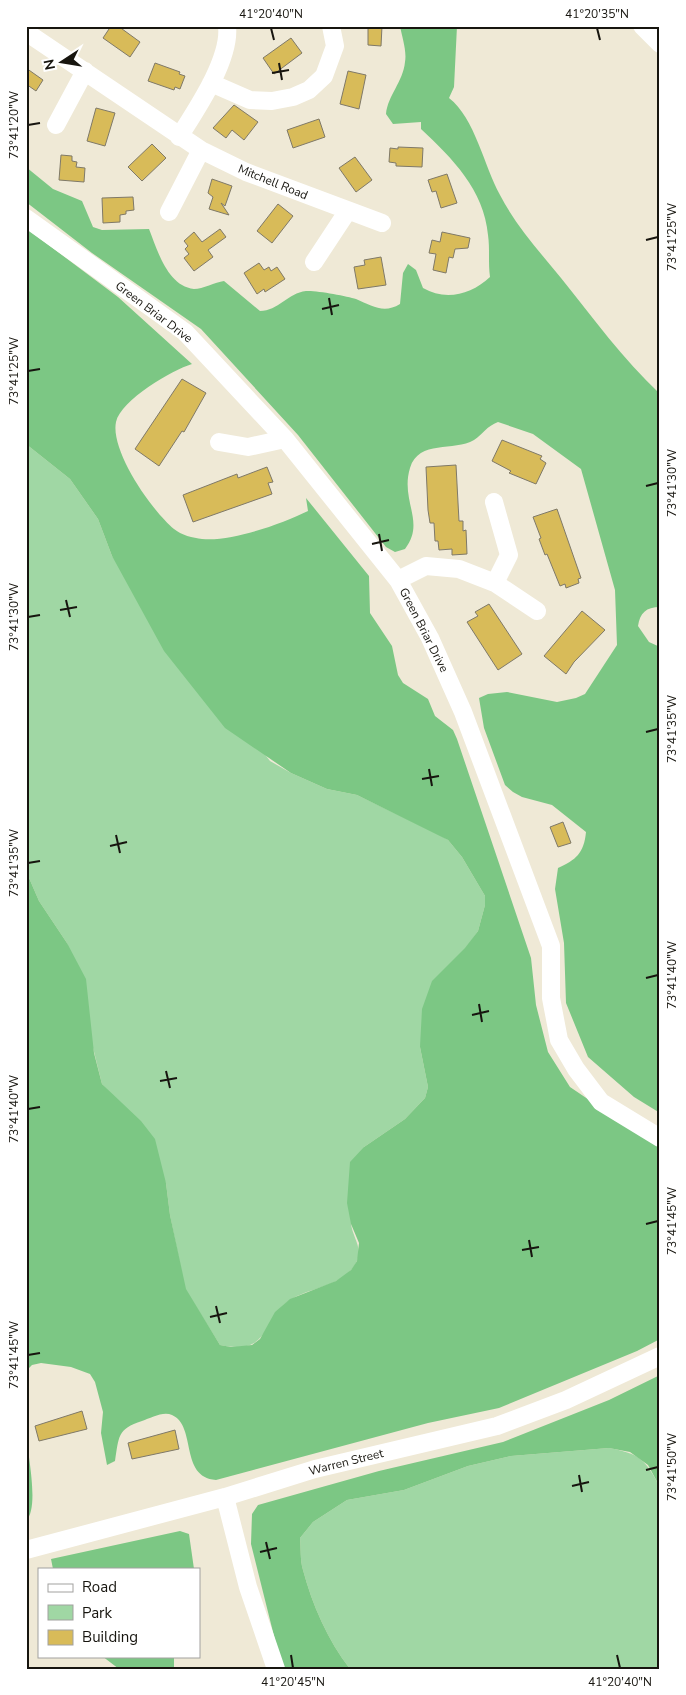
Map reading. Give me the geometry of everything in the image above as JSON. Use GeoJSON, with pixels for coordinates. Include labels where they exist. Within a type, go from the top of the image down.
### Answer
{"type":"FeatureCollection","features":[{"type":"Feature","properties":{"kind":"street"},"geometry":{"type":"LineString","coordinates":[[179,138],[211,83],[221,60],[227,26]]}},
{"type":"Feature","properties":{"kind":"street"},"geometry":{"type":"LineString","coordinates":[[211,83],[250,100],[272,101],[293,97],[309,90],[324,76],[335,46],[331,26]]}},
{"type":"Feature","properties":{"kind":"street"},"geometry":{"type":"LineString","coordinates":[[642,26],[660,44]]}},
{"type":"Feature","properties":{"kind":"street","name":"Mitchell Road"},"geometry":{"type":"LineString","coordinates":[[26,32],[85,71],[179,138],[201,150],[246,172],[347,212],[382,223]]}},
{"type":"Feature","properties":{"kind":"street"},"geometry":{"type":"LineString","coordinates":[[56,125],[85,71]]}},
{"type":"Feature","properties":{"kind":"street"},"geometry":{"type":"LineString","coordinates":[[169,212],[201,150]]}},
{"type":"Feature","properties":{"kind":"street"},"geometry":{"type":"LineString","coordinates":[[314,262],[347,212]]}},
{"type":"Feature","properties":{"kind":"street","name":"Green Briar Drive"},"geometry":{"type":"LineString","coordinates":[[26,218],[186,332],[284,439],[398,580],[430,638],[463,712],[548,938],[550,946],[551,998],[559,1040],[576,1069],[602,1102],[660,1138]]}},
{"type":"Feature","properties":{"kind":"street"},"geometry":{"type":"LineString","coordinates":[[219,442],[248,447],[284,439]]}},
{"type":"Feature","properties":{"kind":"street"},"geometry":{"type":"LineString","coordinates":[[494,502],[509,555],[495,583]]}},
{"type":"Feature","properties":{"kind":"street"},"geometry":{"type":"LineString","coordinates":[[398,580],[426,566],[459,569],[495,583],[537,611]]}},
{"type":"Feature","properties":{"kind":"street","name":"Warren Street"},"geometry":{"type":"LineString","coordinates":[[26,1550],[225,1497],[315,1469],[497,1426],[566,1400],[660,1356]]}},
{"type":"Feature","properties":{"kind":"street"},"geometry":{"type":"LineString","coordinates":[[225,1497],[248,1587],[276,1669]]}},
{"type":"Feature","properties":{"kind":"green space"},"geometry":{"type":"Polygon","coordinates":[[[400,26],[457,26],[454,87],[449,98],[466,118],[500,195],[513,217],[536,248],[621,352],[660,394],[660,607],[651,608],[644,612],[638,626],[649,642],[660,647],[660,1113],[634,1097],[588,1057],[566,1003],[564,943],[555,889],[558,868],[570,862],[578,855],[581,851],[586,832],[552,805],[522,797],[505,785],[484,728],[479,698],[488,694],[507,692],[557,702],[576,698],[585,694],[617,645],[615,590],[581,469],[533,434],[498,422],[474,440],[421,453],[410,468],[408,480],[413,520],[411,539],[405,549],[395,552],[386,547],[298,435],[201,329],[92,253],[26,202],[26,167],[53,189],[82,201],[93,227],[102,230],[149,229],[164,265],[177,281],[185,286],[198,289],[224,281],[260,311],[272,308],[300,292],[306,291],[346,296],[383,309],[394,307],[400,304],[403,273],[408,264],[416,270],[423,288],[431,292],[449,295],[466,292],[475,288],[490,277],[489,240],[485,219],[473,189],[455,163],[421,129],[421,122],[393,124],[386,114],[387,107],[404,69],[405,49],[400,26]]]}},
{"type":"Feature","properties":{"kind":"green space"},"geometry":{"type":"Polygon","coordinates":[[[26,228],[118,297],[192,364],[172,372],[148,387],[127,404],[116,422],[119,448],[134,480],[165,520],[184,535],[202,539],[227,538],[271,526],[308,511],[306,498],[369,576],[370,613],[392,646],[398,675],[403,683],[428,699],[435,716],[453,730],[457,739],[531,958],[536,1005],[548,1052],[570,1087],[660,1148],[660,1339],[637,1351],[499,1408],[428,1423],[216,1480],[205,1477],[197,1470],[192,1461],[184,1429],[180,1421],[168,1414],[157,1415],[128,1427],[119,1440],[115,1461],[107,1465],[101,1433],[103,1412],[95,1382],[90,1374],[71,1367],[41,1363],[32,1365],[26,1371],[26,871],[39,901],[67,943],[86,979],[94,1053],[102,1084],[141,1121],[155,1139],[166,1183],[170,1215],[186,1289],[220,1345],[231,1347],[252,1345],[260,1339],[275,1312],[290,1299],[336,1281],[351,1270],[357,1261],[359,1243],[351,1224],[347,1203],[350,1162],[364,1147],[405,1119],[425,1098],[428,1087],[420,1047],[422,1009],[432,981],[465,948],[478,931],[485,905],[485,896],[462,857],[448,840],[357,795],[327,789],[291,773],[225,728],[164,651],[112,556],[98,519],[70,479],[26,444],[26,228]]]}},
{"type":"Feature","properties":{"kind":"green space"},"geometry":{"type":"Polygon","coordinates":[[[26,444],[70,479],[98,519],[112,556],[270,761],[291,773],[327,789],[357,795],[448,840],[462,857],[485,896],[485,905],[478,931],[466,948],[420,1047],[428,1087],[425,1098],[405,1119],[364,1147],[351,1215],[352,1228],[359,1252],[356,1263],[350,1271],[335,1282],[290,1300],[279,1310],[259,1339],[246,1346],[220,1345],[185,1289],[170,1215],[166,1183],[116,1099],[102,1084],[67,943],[39,901],[26,871],[26,444]]]}},
{"type":"Feature","properties":{"kind":"green space"},"geometry":{"type":"Polygon","coordinates":[[[660,1375],[660,1487],[648,1465],[630,1452],[609,1448],[511,1456],[468,1466],[404,1490],[347,1500],[313,1522],[300,1538],[303,1570],[322,1622],[350,1669],[284,1669],[251,1544],[252,1514],[258,1505],[379,1471],[503,1442],[609,1400],[660,1375]]]}},
{"type":"Feature","properties":{"kind":"green space"},"geometry":{"type":"Polygon","coordinates":[[[26,1432],[32,1479],[32,1504],[26,1521],[26,1432]]]}},
{"type":"Feature","properties":{"kind":"green space"},"geometry":{"type":"Polygon","coordinates":[[[609,1448],[628,1453],[640,1459],[650,1470],[660,1487],[659,1669],[350,1669],[322,1622],[303,1570],[300,1538],[313,1522],[347,1500],[404,1490],[468,1466],[511,1456],[609,1448]]]}},
{"type":"Feature","properties":{"kind":"green space"},"geometry":{"type":"Polygon","coordinates":[[[180,1531],[189,1534],[194,1568],[53,1568],[51,1559],[180,1531]]]}},
{"type":"Feature","properties":{"kind":"green space"},"geometry":{"type":"Polygon","coordinates":[[[105,1658],[174,1658],[174,1669],[119,1669],[105,1658]]]}},
{"type":"Feature","properties":{"kind":"building"},"geometry":{"type":"Polygon","coordinates":[[[111,26],[118,26],[140,42],[130,57],[103,38],[111,26]]]}},
{"type":"Feature","properties":{"kind":"building"},"geometry":{"type":"Polygon","coordinates":[[[368,26],[382,26],[381,46],[368,45],[368,26]]]}},
{"type":"Feature","properties":{"kind":"building"},"geometry":{"type":"Polygon","coordinates":[[[291,38],[302,53],[274,74],[263,58],[291,38]]]}},
{"type":"Feature","properties":{"kind":"building"},"geometry":{"type":"Polygon","coordinates":[[[155,63],[180,72],[179,74],[185,76],[180,89],[175,87],[174,90],[148,81],[155,63]]]}},
{"type":"Feature","properties":{"kind":"building"},"geometry":{"type":"Polygon","coordinates":[[[26,68],[43,80],[36,91],[26,84],[26,68]]]}},
{"type":"Feature","properties":{"kind":"building"},"geometry":{"type":"Polygon","coordinates":[[[348,71],[366,75],[359,109],[340,104],[348,71]]]}},
{"type":"Feature","properties":{"kind":"building"},"geometry":{"type":"Polygon","coordinates":[[[234,105],[258,122],[244,140],[232,130],[226,138],[213,128],[234,105]]]}},
{"type":"Feature","properties":{"kind":"building"},"geometry":{"type":"Polygon","coordinates":[[[96,108],[115,113],[105,146],[87,141],[96,108]]]}},
{"type":"Feature","properties":{"kind":"building"},"geometry":{"type":"Polygon","coordinates":[[[319,119],[325,137],[293,148],[287,130],[319,119]]]}},
{"type":"Feature","properties":{"kind":"building"},"geometry":{"type":"Polygon","coordinates":[[[152,144],[166,158],[142,181],[128,167],[152,144]]]}},
{"type":"Feature","properties":{"kind":"building"},"geometry":{"type":"Polygon","coordinates":[[[398,147],[423,148],[422,167],[396,166],[396,163],[389,162],[390,148],[398,149],[398,147]]]}},
{"type":"Feature","properties":{"kind":"building"},"geometry":{"type":"Polygon","coordinates":[[[61,155],[72,156],[72,161],[77,162],[76,167],[85,168],[84,182],[59,180],[61,155]]]}},
{"type":"Feature","properties":{"kind":"building"},"geometry":{"type":"Polygon","coordinates":[[[355,157],[372,180],[356,192],[339,168],[355,157]]]}},
{"type":"Feature","properties":{"kind":"building"},"geometry":{"type":"Polygon","coordinates":[[[447,174],[457,203],[441,208],[436,191],[432,192],[428,180],[447,174]]]}},
{"type":"Feature","properties":{"kind":"building"},"geometry":{"type":"Polygon","coordinates":[[[212,179],[232,186],[225,206],[221,203],[229,215],[209,209],[213,197],[208,193],[212,179]]]}},
{"type":"Feature","properties":{"kind":"building"},"geometry":{"type":"Polygon","coordinates":[[[133,197],[134,210],[126,211],[126,214],[120,215],[120,222],[103,223],[102,198],[133,197]]]}},
{"type":"Feature","properties":{"kind":"building"},"geometry":{"type":"Polygon","coordinates":[[[278,204],[293,216],[272,243],[257,231],[278,204]]]}},
{"type":"Feature","properties":{"kind":"building"},"geometry":{"type":"Polygon","coordinates":[[[220,229],[226,237],[208,250],[213,257],[194,271],[184,258],[189,254],[185,249],[188,246],[184,241],[194,232],[202,242],[220,229]]]}},
{"type":"Feature","properties":{"kind":"building"},"geometry":{"type":"Polygon","coordinates":[[[442,232],[470,238],[468,248],[455,249],[453,258],[449,257],[446,273],[433,270],[436,254],[429,253],[432,240],[440,242],[442,232]]]}},
{"type":"Feature","properties":{"kind":"building"},"geometry":{"type":"Polygon","coordinates":[[[381,257],[386,285],[358,289],[354,267],[365,265],[364,260],[381,257]]]}},
{"type":"Feature","properties":{"kind":"building"},"geometry":{"type":"Polygon","coordinates":[[[259,263],[264,270],[269,267],[271,271],[277,267],[285,279],[265,292],[264,289],[257,294],[244,273],[259,263]]]}},
{"type":"Feature","properties":{"kind":"building"},"geometry":{"type":"Polygon","coordinates":[[[182,379],[206,393],[184,432],[182,431],[159,466],[135,449],[182,379]]]}},
{"type":"Feature","properties":{"kind":"building"},"geometry":{"type":"Polygon","coordinates":[[[502,440],[542,456],[540,459],[546,463],[536,484],[509,473],[511,471],[492,461],[502,440]]]}},
{"type":"Feature","properties":{"kind":"building"},"geometry":{"type":"Polygon","coordinates":[[[456,465],[459,521],[463,521],[463,531],[466,530],[467,554],[452,555],[452,549],[439,550],[438,541],[435,541],[434,523],[430,523],[428,510],[426,467],[456,465]]]}},
{"type":"Feature","properties":{"kind":"building"},"geometry":{"type":"Polygon","coordinates":[[[267,467],[273,482],[268,483],[272,494],[193,522],[183,495],[237,474],[238,478],[267,467]]]}},
{"type":"Feature","properties":{"kind":"building"},"geometry":{"type":"Polygon","coordinates":[[[557,509],[581,578],[578,579],[579,583],[566,588],[565,584],[560,586],[547,554],[545,555],[533,517],[557,509]]]}},
{"type":"Feature","properties":{"kind":"building"},"geometry":{"type":"Polygon","coordinates":[[[489,604],[522,654],[498,670],[467,622],[478,616],[475,612],[489,604]]]}},
{"type":"Feature","properties":{"kind":"building"},"geometry":{"type":"Polygon","coordinates":[[[582,611],[605,630],[574,662],[566,674],[544,656],[582,611]]]}},
{"type":"Feature","properties":{"kind":"building"},"geometry":{"type":"Polygon","coordinates":[[[563,822],[571,843],[558,847],[550,827],[563,822]]]}},
{"type":"Feature","properties":{"kind":"building"},"geometry":{"type":"Polygon","coordinates":[[[82,1411],[87,1429],[39,1441],[35,1426],[82,1411]]]}},
{"type":"Feature","properties":{"kind":"building"},"geometry":{"type":"Polygon","coordinates":[[[175,1430],[179,1449],[132,1459],[128,1443],[175,1430]]]}}]}
